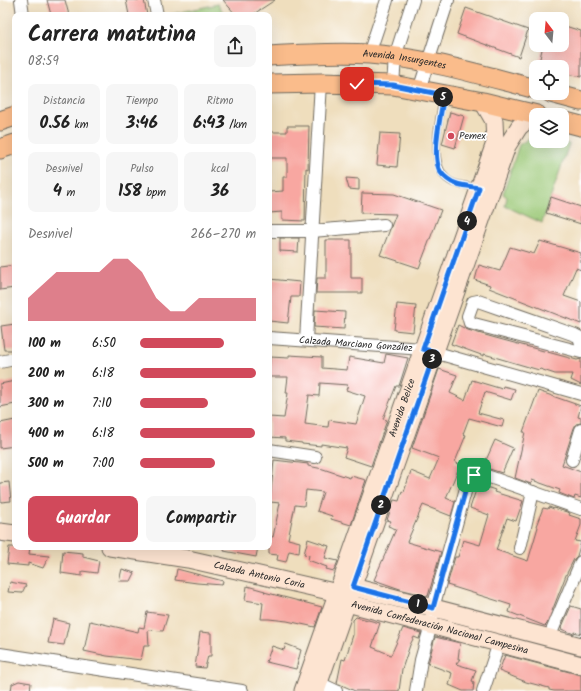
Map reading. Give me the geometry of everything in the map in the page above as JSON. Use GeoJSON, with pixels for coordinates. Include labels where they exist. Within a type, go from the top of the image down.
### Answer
{"type":"FeatureCollection","features":[{"type":"Feature","properties":{"kind":"main road","name":"Avenida Insurgentes"},"geometry":{"type":"LineString","coordinates":[[272,56],[315,53],[369,54],[395,57],[428,62],[529,87]]}},
{"type":"Feature","properties":{"kind":"main road"},"geometry":{"type":"LineString","coordinates":[[272,84],[321,83],[393,85],[483,102],[529,113]]}},
{"type":"Feature","properties":{"kind":"main road"},"geometry":{"type":"LineString","coordinates":[[569,98],[581,101]]}},
{"type":"Feature","properties":{"kind":"main road","name":"Avenida Belice"},"geometry":{"type":"LineString","coordinates":[[318,687],[346,594],[429,351],[479,188],[495,143],[494,121],[483,102]]}},
{"type":"Feature","properties":{"kind":"main road"},"geometry":{"type":"LineString","coordinates":[[0,121],[12,117]]}},
{"type":"Feature","properties":{"kind":"main road","name":"Avenida Belice"},"geometry":{"type":"LineString","coordinates":[[429,351],[507,146],[519,127],[529,120]]}},
{"type":"Feature","properties":{"kind":"main road"},"geometry":{"type":"LineString","coordinates":[[569,123],[581,126]]}},
{"type":"Feature","properties":{"kind":"main road"},"geometry":{"type":"LineString","coordinates":[[0,149],[12,145]]}},
{"type":"Feature","properties":{"kind":"main road"},"geometry":{"type":"LineString","coordinates":[[0,532],[12,534]]}},
{"type":"Feature","properties":{"kind":"main road","name":"Calzada Antonio Coria"},"geometry":{"type":"LineString","coordinates":[[149,550],[188,553],[346,594]]}},
{"type":"Feature","properties":{"kind":"main road","name":"Avenida Belice"},"geometry":{"type":"LineString","coordinates":[[303,691],[346,594]]}},
{"type":"Feature","properties":{"kind":"main road","name":"Avenida Confederación Nacional Campesina"},"geometry":{"type":"LineString","coordinates":[[346,594],[433,608],[581,646]]}},
{"type":"Feature","properties":{"kind":"main road","name":"Avenida Confederación Nacional Campesina"},"geometry":{"type":"LineString","coordinates":[[346,594],[431,625],[581,665]]}},
{"type":"Feature","properties":{"kind":"street"},"geometry":{"type":"LineString","coordinates":[[21,0],[23,12]]}},
{"type":"Feature","properties":{"kind":"street"},"geometry":{"type":"LineString","coordinates":[[154,0],[156,12]]}},
{"type":"Feature","properties":{"kind":"street"},"geometry":{"type":"LineString","coordinates":[[369,54],[387,0]]}},
{"type":"Feature","properties":{"kind":"street"},"geometry":{"type":"LineString","coordinates":[[393,85],[395,57],[413,0]]}},
{"type":"Feature","properties":{"kind":"street"},"geometry":{"type":"LineString","coordinates":[[419,90],[448,0]]}},
{"type":"Feature","properties":{"kind":"street"},"geometry":{"type":"LineString","coordinates":[[306,340],[321,83]]}},
{"type":"Feature","properties":{"kind":"street"},"geometry":{"type":"LineString","coordinates":[[272,231],[312,231],[384,225]]}},
{"type":"Feature","properties":{"kind":"street"},"geometry":{"type":"LineString","coordinates":[[581,343],[579,337],[575,334],[478,301],[473,302],[468,316],[470,323],[581,352]]}},
{"type":"Feature","properties":{"kind":"street","name":"Calzada Marciano González"},"geometry":{"type":"LineString","coordinates":[[272,338],[429,351],[581,394]]}},
{"type":"Feature","properties":{"kind":"street"},"geometry":{"type":"LineString","coordinates":[[0,362],[12,360]]}},
{"type":"Feature","properties":{"kind":"street"},"geometry":{"type":"LineString","coordinates":[[572,460],[581,430]]}},
{"type":"Feature","properties":{"kind":"street"},"geometry":{"type":"LineString","coordinates":[[272,450],[315,456]]}},
{"type":"Feature","properties":{"kind":"street"},"geometry":{"type":"LineString","coordinates":[[416,691],[421,660],[431,625],[433,608],[468,481],[474,475],[481,474],[581,509]]}},
{"type":"Feature","properties":{"kind":"street"},"geometry":{"type":"LineString","coordinates":[[520,548],[533,492]]}},
{"type":"Feature","properties":{"kind":"street"},"geometry":{"type":"LineString","coordinates":[[549,638],[581,562]]}},
{"type":"Feature","properties":{"kind":"street"},"geometry":{"type":"LineString","coordinates":[[483,691],[499,643]]}},
{"type":"Feature","properties":{"kind":"street"},"geometry":{"type":"LineString","coordinates":[[0,654],[242,691]]}},
{"type":"Feature","properties":{"kind":"street"},"geometry":{"type":"LineString","coordinates":[[318,687],[336,691]]}},
{"type":"Feature","properties":{"kind":"lane"},"geometry":{"type":"LineString","coordinates":[[444,95],[437,135],[436,157],[439,170],[444,176],[453,182],[479,188]]}},
{"type":"Feature","properties":{"kind":"green space"},"geometry":{"type":"Polygon","coordinates":[[[218,4],[223,12],[182,12],[218,4]]]}},
{"type":"Feature","properties":{"kind":"green space"},"geometry":{"type":"Polygon","coordinates":[[[529,138],[529,148],[568,148],[542,223],[505,206],[507,197],[503,194],[519,145],[529,138]]]}},
{"type":"Feature","properties":{"kind":"building"},"geometry":{"type":"Polygon","coordinates":[[[47,0],[65,0],[68,12],[50,12],[47,0]]]}},
{"type":"Feature","properties":{"kind":"building"},"geometry":{"type":"Polygon","coordinates":[[[126,0],[144,0],[146,12],[128,12],[126,0]]]}},
{"type":"Feature","properties":{"kind":"building"},"geometry":{"type":"Polygon","coordinates":[[[223,0],[275,0],[257,12],[233,12],[223,0]]]}},
{"type":"Feature","properties":{"kind":"building"},"geometry":{"type":"Polygon","coordinates":[[[466,8],[528,30],[519,57],[457,34],[466,8]]]}},
{"type":"Feature","properties":{"kind":"building"},"geometry":{"type":"Polygon","coordinates":[[[569,27],[581,31],[581,77],[569,74],[569,60],[540,60],[541,52],[569,52],[569,27]]]}},
{"type":"Feature","properties":{"kind":"building"},"geometry":{"type":"Polygon","coordinates":[[[450,112],[464,116],[455,148],[442,144],[450,112]]]}},
{"type":"Feature","properties":{"kind":"building"},"geometry":{"type":"Polygon","coordinates":[[[287,126],[309,126],[308,169],[306,168],[305,221],[282,220],[282,212],[272,213],[272,192],[283,191],[283,177],[287,177],[287,158],[272,158],[272,132],[287,132],[287,126]]]}},
{"type":"Feature","properties":{"kind":"building"},"geometry":{"type":"Polygon","coordinates":[[[380,133],[400,134],[397,167],[377,165],[380,133]]]}},
{"type":"Feature","properties":{"kind":"building"},"geometry":{"type":"Polygon","coordinates":[[[346,178],[359,179],[359,190],[349,189],[346,178]]]}},
{"type":"Feature","properties":{"kind":"building"},"geometry":{"type":"Polygon","coordinates":[[[362,193],[394,194],[441,210],[419,268],[380,255],[396,214],[361,213],[362,193]]]}},
{"type":"Feature","properties":{"kind":"building"},"geometry":{"type":"Polygon","coordinates":[[[551,197],[581,207],[581,224],[546,213],[551,197]]]}},
{"type":"Feature","properties":{"kind":"building"},"geometry":{"type":"Polygon","coordinates":[[[280,238],[299,238],[298,252],[280,251],[280,238]]]}},
{"type":"Feature","properties":{"kind":"building"},"geometry":{"type":"Polygon","coordinates":[[[326,240],[351,240],[351,278],[362,278],[362,293],[316,293],[317,278],[326,278],[326,240]]]}},
{"type":"Feature","properties":{"kind":"building"},"geometry":{"type":"Polygon","coordinates":[[[540,241],[581,253],[581,270],[576,268],[564,296],[581,302],[581,324],[489,288],[490,285],[475,280],[479,265],[500,271],[510,247],[534,254],[540,241]]]}},
{"type":"Feature","properties":{"kind":"building"},"geometry":{"type":"Polygon","coordinates":[[[12,265],[12,288],[0,290],[0,267],[12,265]]]}},
{"type":"Feature","properties":{"kind":"building"},"geometry":{"type":"Polygon","coordinates":[[[272,279],[300,282],[299,297],[291,297],[288,323],[272,321],[272,279]]]}},
{"type":"Feature","properties":{"kind":"building"},"geometry":{"type":"Polygon","coordinates":[[[397,304],[416,306],[413,332],[394,330],[397,304]]]}},
{"type":"Feature","properties":{"kind":"building"},"geometry":{"type":"Polygon","coordinates":[[[315,310],[345,312],[344,329],[314,327],[315,310]]]}},
{"type":"Feature","properties":{"kind":"building"},"geometry":{"type":"Polygon","coordinates":[[[12,324],[12,350],[4,350],[1,326],[12,324]]]}},
{"type":"Feature","properties":{"kind":"building"},"geometry":{"type":"Polygon","coordinates":[[[458,325],[468,330],[492,337],[577,360],[581,359],[581,385],[571,380],[573,374],[555,374],[484,354],[484,356],[451,344],[458,325]]]}},
{"type":"Feature","properties":{"kind":"building"},"geometry":{"type":"Polygon","coordinates":[[[386,354],[408,358],[399,386],[396,386],[383,419],[387,420],[371,466],[344,457],[347,448],[321,444],[321,446],[302,444],[285,441],[285,438],[272,437],[272,417],[284,418],[288,393],[286,393],[288,377],[272,377],[272,357],[289,358],[289,355],[322,357],[322,368],[347,370],[349,357],[384,363],[386,354]],[[320,383],[319,396],[309,395],[305,424],[328,427],[329,420],[356,424],[365,396],[346,390],[348,385],[320,383]]]}},
{"type":"Feature","properties":{"kind":"building"},"geometry":{"type":"Polygon","coordinates":[[[439,369],[457,375],[450,393],[465,400],[472,380],[502,389],[503,386],[515,389],[511,400],[485,392],[478,413],[504,420],[502,427],[469,418],[463,434],[466,435],[455,462],[460,465],[446,498],[455,502],[451,516],[423,505],[407,542],[441,552],[428,596],[403,590],[374,580],[396,529],[388,526],[391,521],[387,520],[394,500],[399,501],[402,491],[404,492],[411,471],[430,479],[439,458],[412,448],[439,369]]]}},
{"type":"Feature","properties":{"kind":"building"},"geometry":{"type":"Polygon","coordinates":[[[12,382],[12,405],[0,407],[0,384],[12,382]]]}},
{"type":"Feature","properties":{"kind":"building"},"geometry":{"type":"Polygon","coordinates":[[[538,391],[581,406],[578,417],[581,418],[581,423],[576,424],[574,428],[562,465],[581,472],[581,498],[575,496],[574,499],[559,493],[560,490],[532,480],[531,484],[515,478],[525,432],[523,432],[538,391]]]}},
{"type":"Feature","properties":{"kind":"building"},"geometry":{"type":"Polygon","coordinates":[[[12,421],[12,446],[0,448],[0,423],[12,421]]]}},
{"type":"Feature","properties":{"kind":"building"},"geometry":{"type":"Polygon","coordinates":[[[495,440],[513,448],[502,473],[483,467],[495,440]]]}},
{"type":"Feature","properties":{"kind":"building"},"geometry":{"type":"Polygon","coordinates":[[[274,460],[308,464],[308,466],[323,469],[350,478],[351,476],[366,480],[351,525],[331,519],[332,516],[317,511],[323,492],[306,490],[304,506],[295,505],[288,539],[300,542],[299,553],[289,551],[286,562],[277,560],[278,555],[269,554],[269,550],[272,550],[272,537],[280,503],[272,502],[274,460]]]}},
{"type":"Feature","properties":{"kind":"building"},"geometry":{"type":"Polygon","coordinates":[[[9,482],[11,501],[1,502],[0,483],[9,482]]]}},
{"type":"Feature","properties":{"kind":"building"},"geometry":{"type":"Polygon","coordinates":[[[478,484],[495,490],[494,492],[523,501],[516,521],[507,518],[496,550],[528,561],[538,527],[536,526],[543,508],[554,508],[570,513],[569,515],[581,519],[581,525],[575,541],[581,542],[577,556],[566,575],[545,626],[509,612],[511,605],[447,585],[455,557],[458,557],[463,540],[480,545],[489,515],[470,508],[478,484]]]}},
{"type":"Feature","properties":{"kind":"building"},"geometry":{"type":"Polygon","coordinates":[[[308,539],[329,546],[325,558],[338,561],[334,571],[326,569],[327,567],[308,560],[309,555],[304,554],[308,539]]]}},
{"type":"Feature","properties":{"kind":"building"},"geometry":{"type":"Polygon","coordinates":[[[9,547],[12,547],[12,550],[30,550],[29,554],[49,556],[43,568],[28,563],[28,566],[7,564],[9,547]]]}},
{"type":"Feature","properties":{"kind":"building"},"geometry":{"type":"Polygon","coordinates":[[[224,550],[257,550],[256,557],[224,550]]]}},
{"type":"Feature","properties":{"kind":"building"},"geometry":{"type":"Polygon","coordinates":[[[63,551],[83,553],[83,557],[99,561],[97,573],[82,571],[82,576],[61,573],[63,551]]]}},
{"type":"Feature","properties":{"kind":"building"},"geometry":{"type":"Polygon","coordinates":[[[122,569],[135,573],[131,581],[119,581],[122,569]]]}},
{"type":"Feature","properties":{"kind":"building"},"geometry":{"type":"Polygon","coordinates":[[[177,569],[223,581],[222,585],[175,580],[177,569]]]}},
{"type":"Feature","properties":{"kind":"building"},"geometry":{"type":"Polygon","coordinates":[[[10,582],[26,585],[22,593],[8,592],[10,582]]]}},
{"type":"Feature","properties":{"kind":"building"},"geometry":{"type":"Polygon","coordinates":[[[247,586],[322,607],[315,627],[287,621],[261,619],[263,603],[245,600],[247,586]]]}},
{"type":"Feature","properties":{"kind":"building"},"geometry":{"type":"Polygon","coordinates":[[[571,606],[581,609],[581,634],[574,632],[574,634],[561,629],[571,606]]]}},
{"type":"Feature","properties":{"kind":"building"},"geometry":{"type":"Polygon","coordinates":[[[147,612],[168,615],[163,631],[148,630],[149,646],[144,646],[141,660],[107,656],[84,651],[90,621],[138,632],[139,627],[144,628],[147,612]]]}},
{"type":"Feature","properties":{"kind":"building"},"geometry":{"type":"Polygon","coordinates":[[[356,617],[380,623],[372,647],[391,655],[403,628],[421,633],[419,639],[414,637],[410,645],[402,669],[399,691],[355,691],[337,683],[342,659],[345,660],[353,635],[353,620],[356,617]]]}},
{"type":"Feature","properties":{"kind":"building"},"geometry":{"type":"Polygon","coordinates":[[[53,619],[69,623],[64,645],[48,643],[53,619]]]}},
{"type":"Feature","properties":{"kind":"building"},"geometry":{"type":"Polygon","coordinates":[[[200,632],[211,633],[211,656],[208,656],[205,668],[195,667],[200,632]]]}},
{"type":"Feature","properties":{"kind":"building"},"geometry":{"type":"Polygon","coordinates":[[[435,637],[460,643],[458,659],[460,659],[456,664],[476,670],[472,681],[474,682],[473,691],[463,691],[449,685],[452,673],[428,664],[435,637]]]}},
{"type":"Feature","properties":{"kind":"building"},"geometry":{"type":"Polygon","coordinates":[[[286,644],[301,650],[296,669],[266,662],[272,646],[284,650],[286,644]]]}},
{"type":"Feature","properties":{"kind":"building"},"geometry":{"type":"Polygon","coordinates":[[[505,655],[581,675],[581,691],[549,690],[549,688],[526,682],[499,671],[505,655]]]}},
{"type":"Feature","properties":{"kind":"building"},"geometry":{"type":"Polygon","coordinates":[[[19,681],[31,683],[30,691],[11,691],[12,684],[19,681]]]}},
{"type":"Feature","properties":{"kind":"place","name":"Pemex"},"geometry":{"type":"Point","coordinates":[451,136]}},
{"type":"Feature","properties":{"kind":"route"},"geometry":{"type":"LineString","coordinates":[[357,84],[393,85],[444,95],[437,135],[436,157],[439,170],[444,176],[453,182],[479,188],[423,349],[435,352],[353,587],[433,608],[468,481],[474,475]]}}]}
